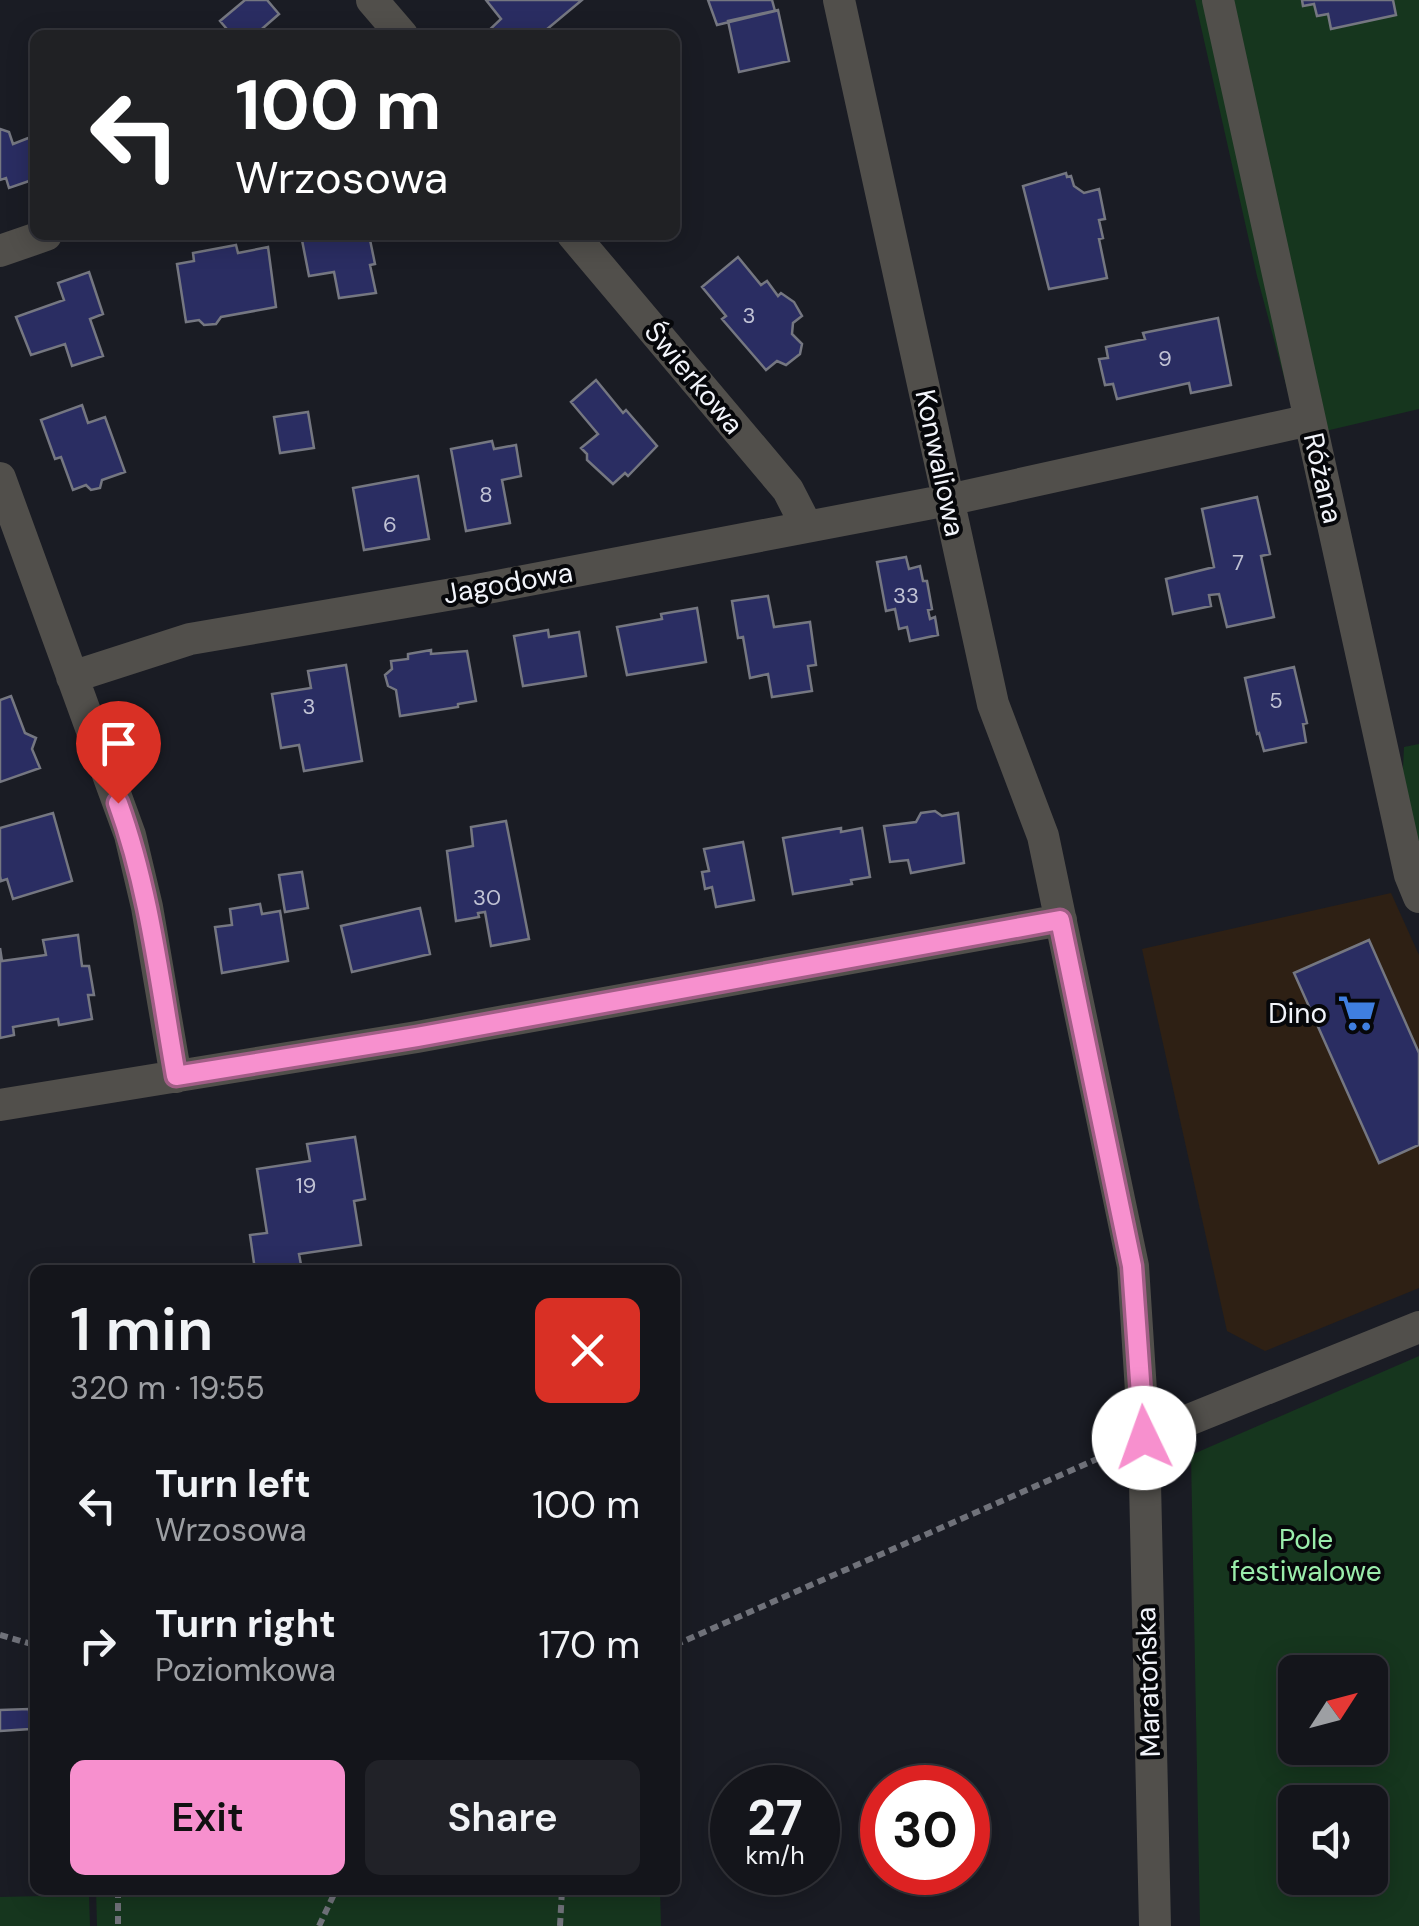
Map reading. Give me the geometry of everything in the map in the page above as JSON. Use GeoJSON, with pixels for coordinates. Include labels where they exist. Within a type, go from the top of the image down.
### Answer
{"type":"FeatureCollection","features":[{"type":"Feature","properties":{"kind":"street"},"geometry":{"type":"LineString","coordinates":[[372,0],[398,30]]}},
{"type":"Feature","properties":{"kind":"street","name":"Konwaliowa"},"geometry":{"type":"LineString","coordinates":[[839,0],[993,704],[1043,836],[1132,1266],[1144,1438]]}},
{"type":"Feature","properties":{"kind":"street"},"geometry":{"type":"LineString","coordinates":[[1218,0],[1310,420]]}},
{"type":"Feature","properties":{"kind":"street"},"geometry":{"type":"LineString","coordinates":[[0,251],[32,240]]}},
{"type":"Feature","properties":{"kind":"street","name":"Świerkowa"},"geometry":{"type":"LineString","coordinates":[[577,240],[776,475],[807,527]]}},
{"type":"Feature","properties":{"kind":"street","name":"Różana"},"geometry":{"type":"LineString","coordinates":[[948,500],[1310,420],[1410,875],[1419,896]]}},
{"type":"Feature","properties":{"kind":"street"},"geometry":{"type":"LineString","coordinates":[[0,478],[130,834],[147,907],[176,1076]]}},
{"type":"Feature","properties":{"kind":"street","name":"Jagodowa"},"geometry":{"type":"LineString","coordinates":[[72,678],[190,638],[482,589],[948,500]]}},
{"type":"Feature","properties":{"kind":"street"},"geometry":{"type":"LineString","coordinates":[[0,1106],[417,1037],[1060,920]]}},
{"type":"Feature","properties":{"kind":"street"},"geometry":{"type":"LineString","coordinates":[[1144,1438],[1419,1327]]}},
{"type":"Feature","properties":{"kind":"street","name":"Maratońska"},"geometry":{"type":"LineString","coordinates":[[1144,1438],[1154,1926]]}},
{"type":"Feature","properties":{"kind":"path"},"geometry":{"type":"LineString","coordinates":[[680,1643],[1144,1438]]}},
{"type":"Feature","properties":{"kind":"path"},"geometry":{"type":"LineString","coordinates":[[0,1634],[30,1643]]}},
{"type":"Feature","properties":{"kind":"path"},"geometry":{"type":"LineString","coordinates":[[118,1895],[118,1926]]}},
{"type":"Feature","properties":{"kind":"path"},"geometry":{"type":"LineString","coordinates":[[319,1926],[334,1895]]}},
{"type":"Feature","properties":{"kind":"path"},"geometry":{"type":"LineString","coordinates":[[560,1926],[562,1895]]}},
{"type":"Feature","properties":{"kind":"shaded area"},"geometry":{"type":"Polygon","coordinates":[[[1391,893],[1419,955],[1419,1288],[1265,1351],[1227,1331],[1142,949],[1391,893]]]}},
{"type":"Feature","properties":{"kind":"green space"},"geometry":{"type":"Polygon","coordinates":[[[1195,0],[1419,0],[1419,409],[1300,437],[1257,276],[1195,0]]]}},
{"type":"Feature","properties":{"kind":"green space"},"geometry":{"type":"Polygon","coordinates":[[[1419,744],[1419,872],[1400,833],[1404,747],[1419,744]]]}},
{"type":"Feature","properties":{"kind":"green space","name":"Pole festiwalowe"},"geometry":{"type":"Polygon","coordinates":[[[1419,1356],[1419,1926],[1200,1926],[1191,1455],[1419,1356]]]}},
{"type":"Feature","properties":{"kind":"green space"},"geometry":{"type":"Polygon","coordinates":[[[89,1895],[90,1926],[0,1926],[0,1897],[89,1895]]]}},
{"type":"Feature","properties":{"kind":"green space"},"geometry":{"type":"Polygon","coordinates":[[[96,1895],[660,1895],[661,1926],[97,1926],[96,1895]]]}},
{"type":"Feature","properties":{"kind":"building"},"geometry":{"type":"Polygon","coordinates":[[[245,0],[267,0],[279,14],[261,30],[228,30],[220,21],[245,0]]]}},
{"type":"Feature","properties":{"kind":"building"},"geometry":{"type":"Polygon","coordinates":[[[486,0],[582,0],[546,30],[489,30],[501,19],[486,0]]]}},
{"type":"Feature","properties":{"kind":"building"},"geometry":{"type":"Polygon","coordinates":[[[708,0],[772,0],[775,11],[717,25],[708,0]]]}},
{"type":"Feature","properties":{"kind":"building"},"geometry":{"type":"Polygon","coordinates":[[[1302,0],[1393,0],[1396,15],[1331,29],[1328,14],[1317,16],[1314,4],[1303,6],[1302,0]]]}},
{"type":"Feature","properties":{"kind":"building"},"geometry":{"type":"Polygon","coordinates":[[[778,10],[789,61],[739,72],[728,21],[778,10]]]}},
{"type":"Feature","properties":{"kind":"building"},"geometry":{"type":"Polygon","coordinates":[[[0,129],[9,132],[13,144],[30,137],[30,181],[9,188],[6,178],[0,180],[0,129]]]}},
{"type":"Feature","properties":{"kind":"building"},"geometry":{"type":"Polygon","coordinates":[[[1066,173],[1084,193],[1099,189],[1105,219],[1099,220],[1103,238],[1099,239],[1107,278],[1049,289],[1023,186],[1066,173]]]}},
{"type":"Feature","properties":{"kind":"building"},"geometry":{"type":"Polygon","coordinates":[[[302,240],[370,240],[376,293],[339,298],[334,272],[309,276],[302,240]]]}},
{"type":"Feature","properties":{"kind":"building"},"geometry":{"type":"Polygon","coordinates":[[[236,245],[238,253],[268,247],[276,307],[221,317],[216,324],[186,322],[177,264],[194,261],[193,253],[236,245]]]}},
{"type":"Feature","properties":{"kind":"building"},"geometry":{"type":"Polygon","coordinates":[[[738,257],[761,285],[767,281],[778,296],[781,293],[794,302],[802,316],[793,323],[792,334],[802,344],[800,354],[786,365],[777,361],[766,370],[722,319],[726,316],[702,287],[738,257]]]}},
{"type":"Feature","properties":{"kind":"building"},"geometry":{"type":"Polygon","coordinates":[[[89,272],[103,314],[90,319],[103,356],[72,366],[65,344],[31,355],[16,317],[64,300],[58,283],[89,272]]]}},
{"type":"Feature","properties":{"kind":"building"},"geometry":{"type":"Polygon","coordinates":[[[1218,318],[1231,385],[1191,393],[1189,383],[1117,399],[1113,384],[1105,385],[1099,359],[1108,358],[1106,347],[1145,339],[1143,333],[1218,318]]]}},
{"type":"Feature","properties":{"kind":"building"},"geometry":{"type":"Polygon","coordinates":[[[596,380],[657,446],[628,476],[625,473],[613,484],[587,460],[581,448],[598,434],[571,402],[596,380]]]}},
{"type":"Feature","properties":{"kind":"building"},"geometry":{"type":"Polygon","coordinates":[[[82,405],[88,423],[105,417],[125,472],[102,480],[100,488],[91,490],[86,485],[73,490],[61,457],[55,459],[41,420],[82,405]]]}},
{"type":"Feature","properties":{"kind":"building"},"geometry":{"type":"Polygon","coordinates":[[[308,412],[314,448],[280,453],[274,417],[308,412]]]}},
{"type":"Feature","properties":{"kind":"building"},"geometry":{"type":"Polygon","coordinates":[[[492,441],[494,449],[516,445],[521,476],[502,480],[510,523],[466,531],[451,449],[492,441]]]}},
{"type":"Feature","properties":{"kind":"building"},"geometry":{"type":"Polygon","coordinates":[[[418,476],[429,539],[364,550],[353,488],[418,476]]]}},
{"type":"Feature","properties":{"kind":"building"},"geometry":{"type":"Polygon","coordinates":[[[1257,497],[1270,554],[1261,556],[1274,617],[1227,627],[1219,594],[1209,595],[1211,606],[1173,614],[1166,579],[1214,567],[1202,509],[1257,497]]]}},
{"type":"Feature","properties":{"kind":"building"},"geometry":{"type":"Polygon","coordinates":[[[906,557],[909,569],[920,566],[923,581],[927,581],[932,609],[928,610],[930,619],[935,617],[938,635],[910,641],[907,627],[899,629],[895,609],[886,611],[877,562],[906,557]]]}},
{"type":"Feature","properties":{"kind":"building"},"geometry":{"type":"Polygon","coordinates":[[[768,596],[774,627],[810,622],[816,665],[808,666],[812,691],[772,697],[768,674],[750,678],[732,601],[768,596]]]}},
{"type":"Feature","properties":{"kind":"building"},"geometry":{"type":"Polygon","coordinates":[[[697,608],[706,662],[627,675],[617,627],[697,608]]]}},
{"type":"Feature","properties":{"kind":"building"},"geometry":{"type":"Polygon","coordinates":[[[548,630],[549,637],[579,632],[586,676],[523,686],[514,636],[548,630]]]}},
{"type":"Feature","properties":{"kind":"building"},"geometry":{"type":"Polygon","coordinates":[[[431,650],[431,654],[467,651],[476,701],[400,716],[396,690],[388,686],[385,675],[392,669],[391,661],[431,650]]]}},
{"type":"Feature","properties":{"kind":"building"},"geometry":{"type":"Polygon","coordinates":[[[346,665],[362,761],[304,771],[299,745],[281,748],[272,694],[311,688],[308,671],[346,665]]]}},
{"type":"Feature","properties":{"kind":"building"},"geometry":{"type":"Polygon","coordinates":[[[1294,667],[1307,723],[1303,724],[1306,742],[1264,751],[1245,678],[1294,667]]]}},
{"type":"Feature","properties":{"kind":"building"},"geometry":{"type":"Polygon","coordinates":[[[11,696],[25,733],[36,738],[32,749],[40,768],[0,782],[0,700],[11,696]]]}},
{"type":"Feature","properties":{"kind":"building"},"geometry":{"type":"Polygon","coordinates":[[[935,811],[942,816],[958,813],[964,863],[911,873],[908,860],[890,862],[884,826],[916,822],[921,813],[935,811]]]}},
{"type":"Feature","properties":{"kind":"building"},"geometry":{"type":"Polygon","coordinates":[[[53,813],[72,881],[13,899],[7,879],[1,881],[0,876],[0,828],[53,813]]]}},
{"type":"Feature","properties":{"kind":"building"},"geometry":{"type":"Polygon","coordinates":[[[506,821],[529,939],[491,946],[485,912],[456,921],[447,851],[473,846],[471,827],[506,821]]]}},
{"type":"Feature","properties":{"kind":"building"},"geometry":{"type":"Polygon","coordinates":[[[841,828],[841,832],[862,828],[870,877],[793,894],[783,838],[841,828]]]}},
{"type":"Feature","properties":{"kind":"building"},"geometry":{"type":"Polygon","coordinates":[[[743,842],[754,900],[716,907],[712,887],[705,889],[702,872],[709,871],[704,849],[743,842]]]}},
{"type":"Feature","properties":{"kind":"building"},"geometry":{"type":"Polygon","coordinates":[[[302,872],[308,908],[285,912],[279,875],[302,872]]]}},
{"type":"Feature","properties":{"kind":"building"},"geometry":{"type":"Polygon","coordinates":[[[260,904],[262,914],[280,911],[288,961],[222,973],[215,927],[232,925],[230,909],[260,904]]]}},
{"type":"Feature","properties":{"kind":"building"},"geometry":{"type":"Polygon","coordinates":[[[420,908],[430,954],[352,972],[341,926],[420,908]]]}},
{"type":"Feature","properties":{"kind":"building"},"geometry":{"type":"Polygon","coordinates":[[[78,935],[82,966],[89,966],[94,995],[88,995],[92,1019],[59,1025],[58,1019],[13,1027],[14,1035],[0,1038],[0,948],[2,961],[46,955],[43,940],[78,935]]]}},
{"type":"Feature","properties":{"kind":"building","name":"Dino"},"geometry":{"type":"Polygon","coordinates":[[[1369,940],[1419,1053],[1419,1145],[1379,1163],[1294,973],[1369,940]]]}},
{"type":"Feature","properties":{"kind":"building"},"geometry":{"type":"Polygon","coordinates":[[[355,1137],[365,1199],[354,1201],[361,1245],[299,1254],[301,1265],[254,1265],[250,1235],[267,1233],[257,1169],[310,1161],[307,1144],[355,1137]]]}},
{"type":"Feature","properties":{"kind":"building"},"geometry":{"type":"Polygon","coordinates":[[[29,1709],[30,1729],[0,1731],[0,1710],[29,1709]]]}},
{"type":"Feature","properties":{"kind":"place","name":"Dino"},"geometry":{"type":"Point","coordinates":[1357,1013]}},
{"type":"Feature","properties":{"kind":"route"},"geometry":{"type":"LineString","coordinates":[[118,803],[130,834],[147,907],[176,1076],[417,1037],[1060,920],[1132,1266],[1144,1438]]}}]}
